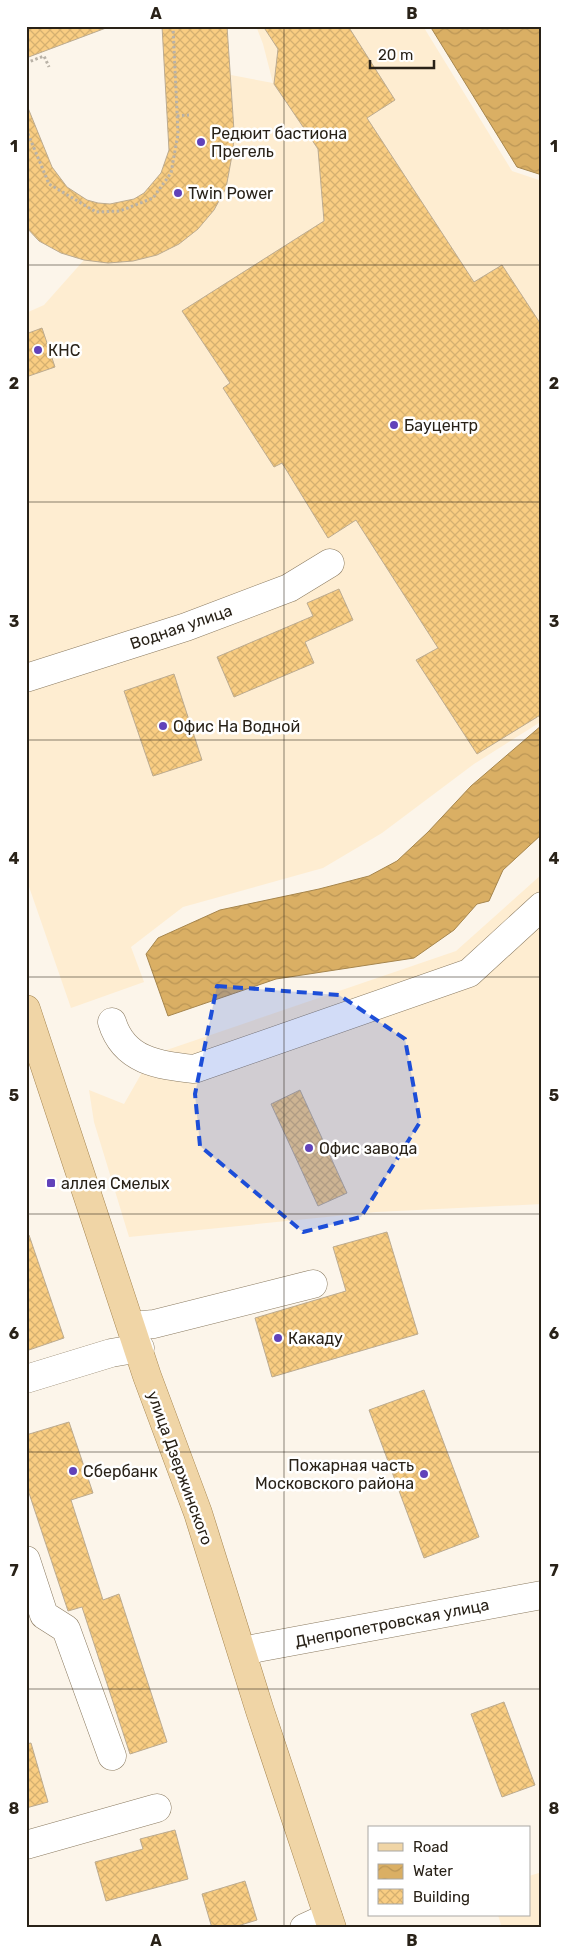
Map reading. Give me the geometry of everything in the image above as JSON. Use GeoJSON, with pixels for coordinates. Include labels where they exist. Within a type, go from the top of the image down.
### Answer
{"type":"FeatureCollection","features":[{"type":"Feature","properties":{"kind":"main road","name":"улица Дзержинского"},"geometry":{"type":"LineString","coordinates":[[26,1009],[35,1061],[136,1337],[147,1376],[198,1513],[243,1653],[321,1924]]}},
{"type":"Feature","properties":{"kind":"street","name":"Водная улица"},"geometry":{"type":"LineString","coordinates":[[26,678],[214,616],[288,588],[330,563]]}},
{"type":"Feature","properties":{"kind":"street"},"geometry":{"type":"LineString","coordinates":[[112,1022],[117,1039],[138,1056],[164,1066],[194,1069],[469,973],[542,906]]}},
{"type":"Feature","properties":{"kind":"street"},"geometry":{"type":"LineString","coordinates":[[26,1379],[111,1353],[154,1324],[313,1284]]}},
{"type":"Feature","properties":{"kind":"street"},"geometry":{"type":"LineString","coordinates":[[26,1560],[44,1616],[66,1629],[112,1756]]}},
{"type":"Feature","properties":{"kind":"street","name":"Днепропетровская улица"},"geometry":{"type":"LineString","coordinates":[[243,1653],[258,1648],[542,1595]]}},
{"type":"Feature","properties":{"kind":"street"},"geometry":{"type":"LineString","coordinates":[[26,1845],[157,1808]]}},
{"type":"Feature","properties":{"kind":"path"},"geometry":{"type":"LineString","coordinates":[[26,129],[45,179],[49,184],[96,212],[120,211],[153,198],[171,173],[178,134],[173,26]]}},
{"type":"Feature","properties":{"kind":"path"},"geometry":{"type":"LineString","coordinates":[[26,63],[44,56],[49,67]]}},
{"type":"Feature","properties":{"kind":"path"},"geometry":{"type":"LineString","coordinates":[[177,116],[190,115]]}},
{"type":"Feature","properties":{"kind":"highlighted area"},"geometry":{"type":"Polygon","coordinates":[[[217,986],[339,995],[405,1039],[420,1122],[361,1217],[303,1232],[200,1146],[195,1094],[217,986]]]}},
{"type":"Feature","properties":{"kind":"shaded area"},"geometry":{"type":"Polygon","coordinates":[[[256,26],[423,26],[512,171],[542,181],[542,721],[474,764],[382,833],[323,868],[183,907],[131,947],[144,982],[71,1008],[26,878],[26,313],[44,305],[84,260],[109,263],[133,261],[157,255],[226,188],[233,150],[234,131],[231,75],[273,83],[263,44],[256,26]]]}},
{"type":"Feature","properties":{"kind":"shaded area"},"geometry":{"type":"Polygon","coordinates":[[[542,874],[542,1204],[376,1212],[129,1237],[94,1122],[89,1090],[124,1104],[152,1055],[456,951],[542,874]]]}},
{"type":"Feature","properties":{"kind":"shaded area"},"geometry":{"type":"Polygon","coordinates":[[[542,1872],[542,1928],[502,1928],[498,1916],[530,1916],[530,1876],[542,1872]]]}},
{"type":"Feature","properties":{"kind":"water"},"geometry":{"type":"Polygon","coordinates":[[[430,26],[542,26],[542,175],[517,167],[430,26]]]}},
{"type":"Feature","properties":{"kind":"water"},"geometry":{"type":"Polygon","coordinates":[[[542,725],[542,834],[503,870],[489,901],[477,904],[454,930],[414,958],[276,979],[168,1016],[146,954],[158,938],[220,910],[319,889],[369,876],[397,861],[428,832],[471,786],[542,725]]]}},
{"type":"Feature","properties":{"kind":"building"},"geometry":{"type":"Polygon","coordinates":[[[26,26],[106,26],[106,28],[26,58],[26,26]]]}},
{"type":"Feature","properties":{"kind":"building","name":"Редюит бастиона Прегель"},"geometry":{"type":"Polygon","coordinates":[[[162,26],[227,26],[234,131],[233,150],[226,188],[214,210],[198,229],[179,244],[157,255],[133,261],[108,263],[84,260],[61,253],[39,241],[26,227],[26,103],[52,167],[67,187],[87,200],[98,203],[110,204],[134,199],[144,193],[161,173],[169,150],[162,26]]]}},
{"type":"Feature","properties":{"kind":"building","name":"Бауцентр"},"geometry":{"type":"Polygon","coordinates":[[[263,26],[348,26],[395,100],[367,118],[474,282],[502,265],[542,326],[542,714],[477,754],[416,660],[438,648],[356,520],[328,538],[282,463],[274,467],[223,388],[230,383],[182,311],[324,221],[318,149],[274,84],[278,49],[263,26]]]}},
{"type":"Feature","properties":{"kind":"building","name":"КНС"},"geometry":{"type":"Polygon","coordinates":[[[42,328],[55,367],[26,377],[26,334],[42,328]]]}},
{"type":"Feature","properties":{"kind":"building"},"geometry":{"type":"Polygon","coordinates":[[[339,589],[353,620],[305,642],[314,663],[234,697],[217,657],[313,616],[307,603],[339,589]]]}},
{"type":"Feature","properties":{"kind":"building","name":"Офис На Водной"},"geometry":{"type":"Polygon","coordinates":[[[174,674],[202,760],[153,776],[124,691],[174,674]]]}},
{"type":"Feature","properties":{"kind":"building","name":"Офис завода"},"geometry":{"type":"Polygon","coordinates":[[[300,1090],[347,1193],[318,1206],[271,1104],[300,1090]]]}},
{"type":"Feature","properties":{"kind":"building"},"geometry":{"type":"Polygon","coordinates":[[[387,1232],[418,1334],[272,1377],[255,1318],[346,1291],[333,1247],[387,1232]]]}},
{"type":"Feature","properties":{"kind":"building"},"geometry":{"type":"Polygon","coordinates":[[[29,1235],[64,1338],[26,1351],[26,1236],[29,1235]]]}},
{"type":"Feature","properties":{"kind":"building","name":"Пожарная часть Московского района"},"geometry":{"type":"Polygon","coordinates":[[[424,1390],[479,1537],[424,1558],[369,1410],[424,1390]]]}},
{"type":"Feature","properties":{"kind":"building"},"geometry":{"type":"Polygon","coordinates":[[[69,1422],[93,1493],[71,1500],[103,1600],[119,1594],[167,1742],[130,1754],[82,1607],[68,1611],[26,1484],[26,1435],[69,1422]]]}},
{"type":"Feature","properties":{"kind":"building"},"geometry":{"type":"Polygon","coordinates":[[[504,1702],[535,1785],[502,1797],[471,1714],[504,1702]]]}},
{"type":"Feature","properties":{"kind":"building"},"geometry":{"type":"Polygon","coordinates":[[[31,1743],[48,1802],[26,1808],[26,1744],[31,1743]]]}},
{"type":"Feature","properties":{"kind":"building"},"geometry":{"type":"Polygon","coordinates":[[[175,1830],[188,1879],[106,1901],[95,1862],[143,1849],[140,1839],[175,1830]]]}},
{"type":"Feature","properties":{"kind":"building"},"geometry":{"type":"Polygon","coordinates":[[[245,1881],[257,1920],[231,1928],[212,1928],[202,1894],[245,1881]]]}},
{"type":"Feature","properties":{"kind":"place","name":"Редюит бастиона Прегель"},"geometry":{"type":"Point","coordinates":[201,142]}},
{"type":"Feature","properties":{"kind":"place","name":"Twin Power"},"geometry":{"type":"Point","coordinates":[178,193]}},
{"type":"Feature","properties":{"kind":"place","name":"КНС"},"geometry":{"type":"Point","coordinates":[38,350]}},
{"type":"Feature","properties":{"kind":"place","name":"Бауцентр"},"geometry":{"type":"Point","coordinates":[394,425]}},
{"type":"Feature","properties":{"kind":"place","name":"Офис На Водной"},"geometry":{"type":"Point","coordinates":[163,726]}},
{"type":"Feature","properties":{"kind":"place","name":"Офис завода"},"geometry":{"type":"Point","coordinates":[309,1148]}},
{"type":"Feature","properties":{"kind":"place","name":"аллея Смелых"},"geometry":{"type":"Point","coordinates":[51,1183]}},
{"type":"Feature","properties":{"kind":"place","name":"Какаду"},"geometry":{"type":"Point","coordinates":[278,1338]}},
{"type":"Feature","properties":{"kind":"place","name":"Сбербанк"},"geometry":{"type":"Point","coordinates":[73,1471]}},
{"type":"Feature","properties":{"kind":"place","name":"Пожарная часть Московского района"},"geometry":{"type":"Point","coordinates":[424,1474]}}]}
